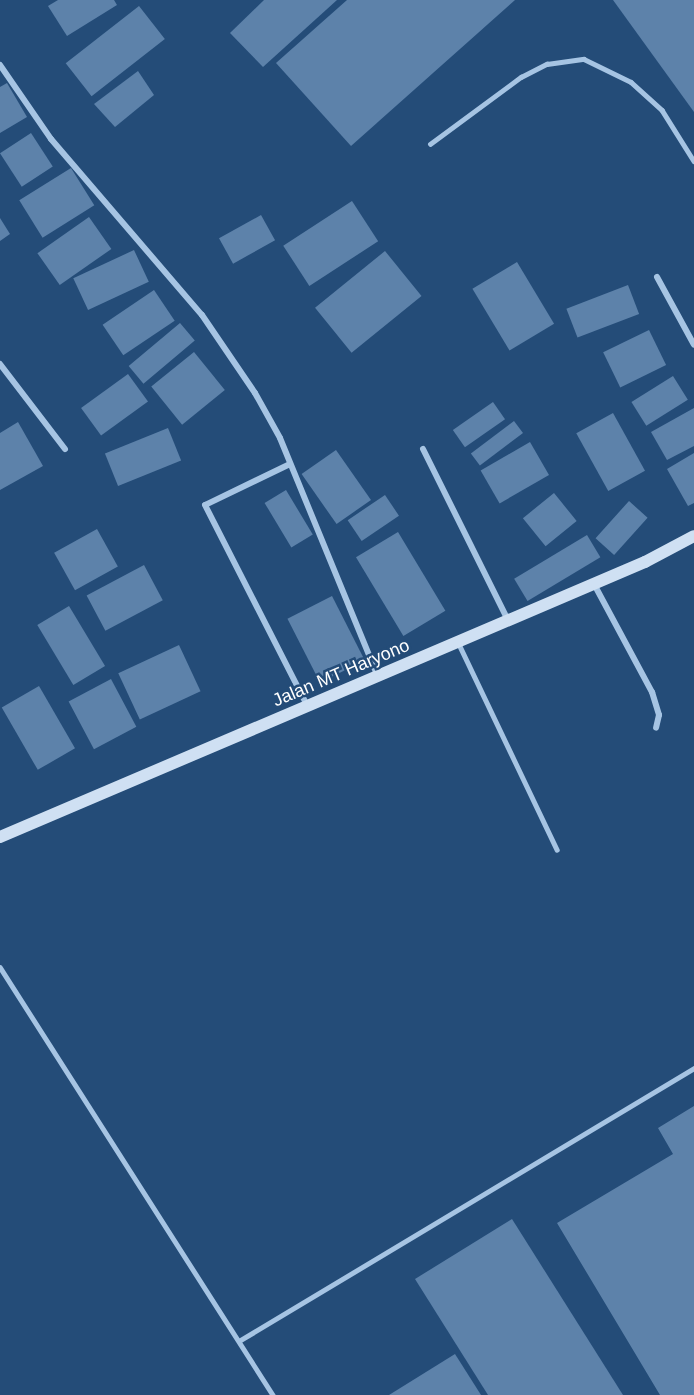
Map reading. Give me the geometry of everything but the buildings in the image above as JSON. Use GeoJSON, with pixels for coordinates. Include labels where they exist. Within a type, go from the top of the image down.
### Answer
{"type":"FeatureCollection","features":[{"type":"Feature","properties":{"kind":"main road","name":"Jalan MT Haryono"},"geometry":{"type":"LineString","coordinates":[[0,837],[594,584],[694,536]]}},
{"type":"Feature","properties":{"kind":"street"},"geometry":{"type":"LineString","coordinates":[[0,65],[51,139],[202,315],[255,393],[290,464],[378,677]]}},
{"type":"Feature","properties":{"kind":"street"},"geometry":{"type":"LineString","coordinates":[[657,277],[694,345]]}},
{"type":"Feature","properties":{"kind":"street"},"geometry":{"type":"LineString","coordinates":[[0,364],[64,449]]}},
{"type":"Feature","properties":{"kind":"street"},"geometry":{"type":"LineString","coordinates":[[423,449],[508,620]]}},
{"type":"Feature","properties":{"kind":"street"},"geometry":{"type":"LineString","coordinates":[[290,464],[205,505],[308,707]]}},
{"type":"Feature","properties":{"kind":"street"},"geometry":{"type":"LineString","coordinates":[[594,584],[652,692],[659,716],[656,728]]}},
{"type":"Feature","properties":{"kind":"lane"},"geometry":{"type":"LineString","coordinates":[[430,144],[521,77],[547,64],[584,59],[632,82],[662,110],[694,161]]}},
{"type":"Feature","properties":{"kind":"lane"},"geometry":{"type":"LineString","coordinates":[[458,642],[557,850]]}},
{"type":"Feature","properties":{"kind":"lane"},"geometry":{"type":"LineString","coordinates":[[0,967],[273,1395]]}},
{"type":"Feature","properties":{"kind":"lane"},"geometry":{"type":"LineString","coordinates":[[239,1341],[694,1068]]}}]}
